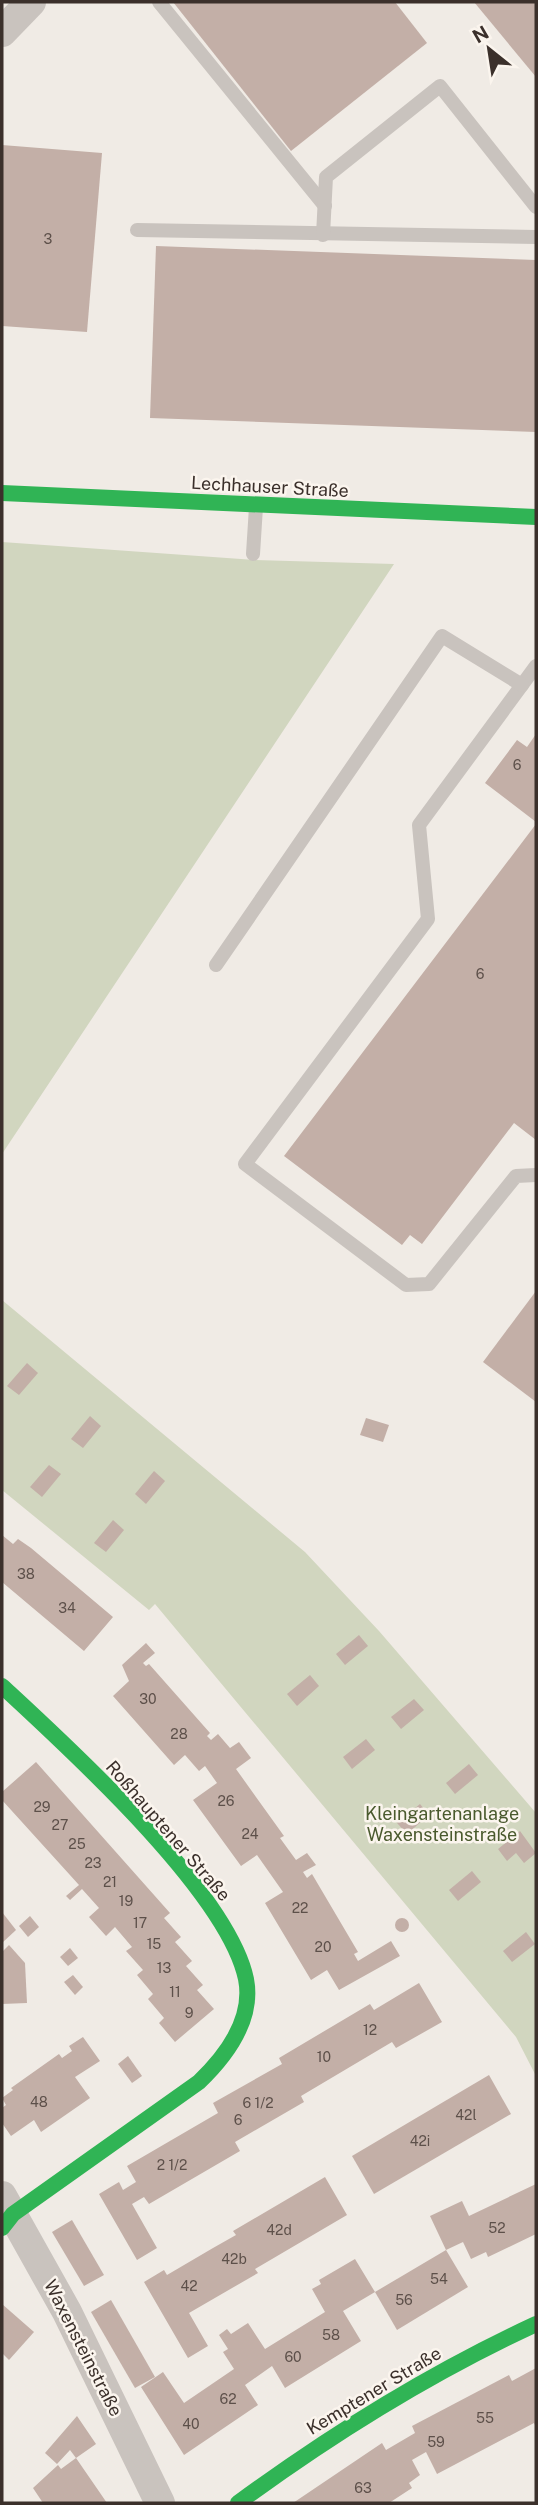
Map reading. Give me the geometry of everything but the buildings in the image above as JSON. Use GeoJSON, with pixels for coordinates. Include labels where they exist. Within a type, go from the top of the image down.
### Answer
{"type":"FeatureCollection","features":[{"type":"Feature","properties":{"kind":"street"},"geometry":{"type":"LineString","coordinates":[[2,32],[31,2]]}},
{"type":"Feature","properties":{"kind":"street","name":"Lechhauser Straße"},"geometry":{"type":"LineString","coordinates":[[2,493],[536,517]]}},
{"type":"Feature","properties":{"kind":"street","name":"Roßhauptener Straße"},"geometry":{"type":"LineString","coordinates":[[2,1686],[45,1724],[110,1790],[183,1875],[222,1923],[237,1950],[246,1978],[239,2028],[225,2058],[199,2082],[6,2213]]}},
{"type":"Feature","properties":{"kind":"street","name":"Waxensteinstraße"},"geometry":{"type":"LineString","coordinates":[[6,2213],[67,2312],[160,2503]]}},
{"type":"Feature","properties":{"kind":"street","name":"Kemptener Straße"},"geometry":{"type":"LineString","coordinates":[[238,2503],[281,2471],[394,2398],[536,2324]]}},
{"type":"Feature","properties":{"kind":"lane"},"geometry":{"type":"LineString","coordinates":[[159,2],[325,206]]}},
{"type":"Feature","properties":{"kind":"lane"},"geometry":{"type":"LineString","coordinates":[[323,236],[326,177],[440,86],[536,207]]}},
{"type":"Feature","properties":{"kind":"lane"},"geometry":{"type":"LineString","coordinates":[[137,230],[323,236],[536,237]]}},
{"type":"Feature","properties":{"kind":"lane"},"geometry":{"type":"LineString","coordinates":[[253,554],[256,506]]}},
{"type":"Feature","properties":{"kind":"lane"},"geometry":{"type":"LineString","coordinates":[[216,965],[442,636],[522,685]]}},
{"type":"Feature","properties":{"kind":"lane"},"geometry":{"type":"LineString","coordinates":[[536,666],[419,825],[428,919],[245,1164],[406,1285],[429,1284],[516,1176],[536,1175]]}},
{"type":"Feature","properties":{"kind":"green space"},"geometry":{"type":"Polygon","coordinates":[[[2,542],[255,560],[394,564],[2,1154],[2,542]]]}},
{"type":"Feature","properties":{"kind":"green space","name":"Kleingartenanlage Waxensteinstraße"},"geometry":{"type":"Polygon","coordinates":[[[2,1300],[305,1552],[379,1631],[536,1813],[536,2076],[516,2037],[155,1604],[149,1610],[2,1490],[2,1300]]]}},
{"type":"Feature","properties":{"kind":"traffic: fast"},"geometry":{"type":"LineString","coordinates":[[2,493],[536,517]]}},
{"type":"Feature","properties":{"kind":"traffic: fast"},"geometry":{"type":"LineString","coordinates":[[2,1686],[104,1783],[179,1864],[210,1905],[233,1944],[246,1979],[247,1994],[246,2009],[236,2036],[219,2061],[199,2082],[13,2214],[2,2228]]}},
{"type":"Feature","properties":{"kind":"traffic: fast"},"geometry":{"type":"LineString","coordinates":[[238,2503],[382,2406],[458,2363],[536,2324]]}}]}
